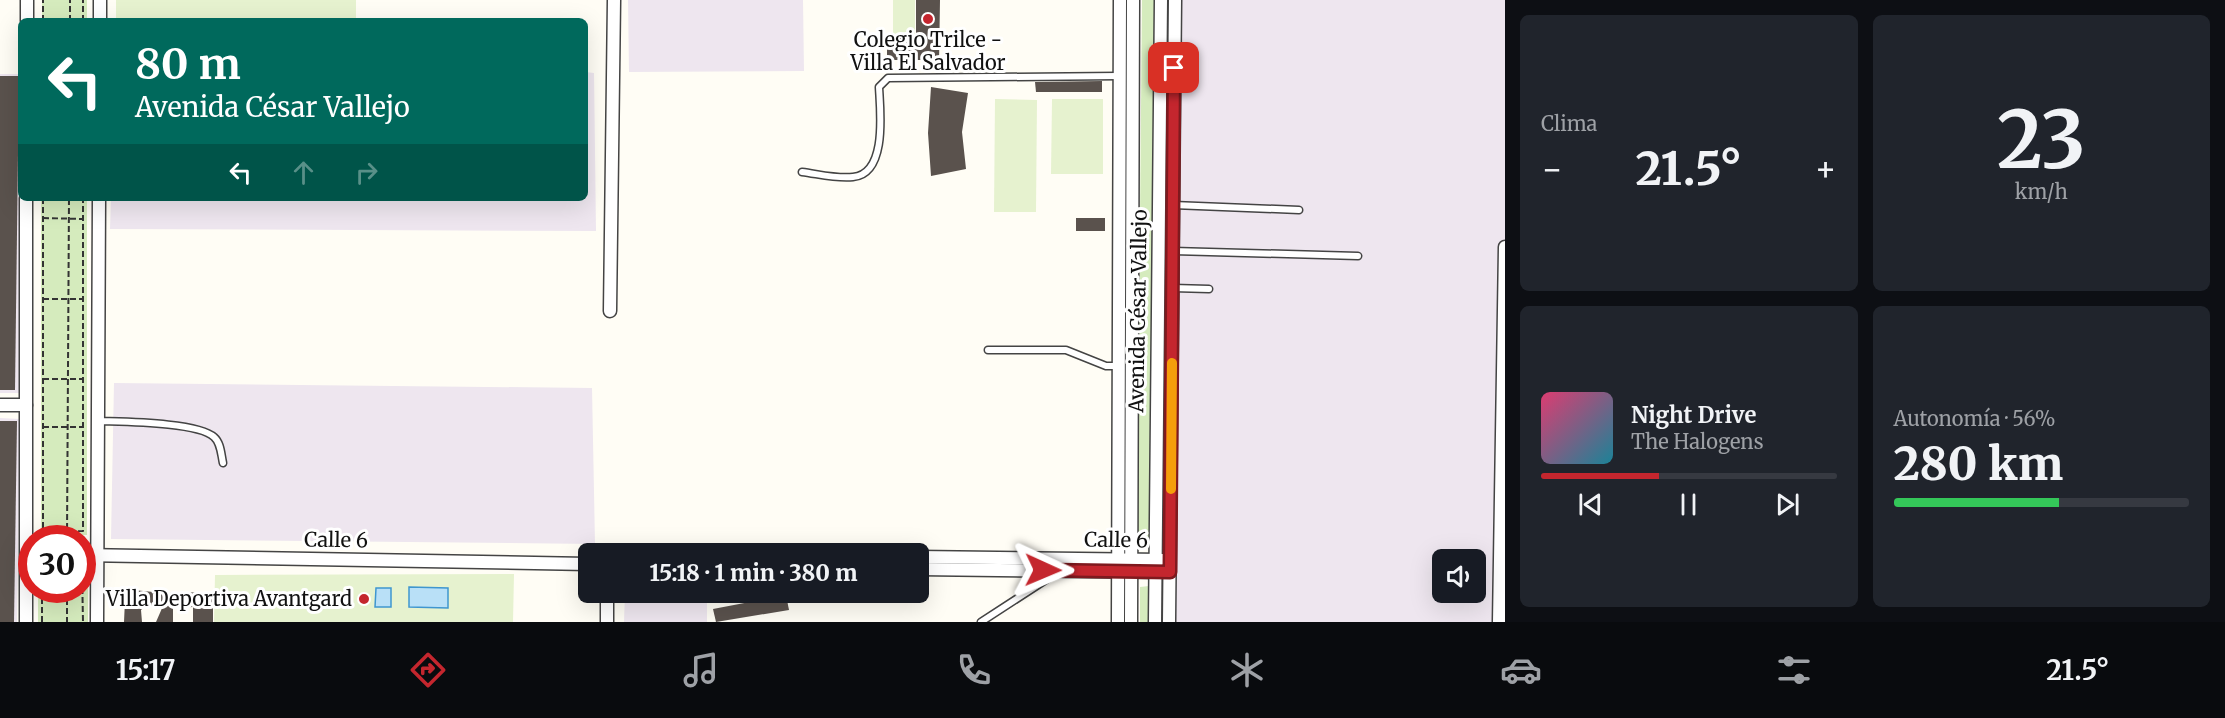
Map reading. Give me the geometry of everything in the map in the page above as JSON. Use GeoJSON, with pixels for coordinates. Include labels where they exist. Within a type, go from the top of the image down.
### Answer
{"type":"FeatureCollection","features":[{"type":"Feature","properties":{"kind":"street"},"geometry":{"type":"LineString","coordinates":[[27,0],[27,18]]}},
{"type":"Feature","properties":{"kind":"street"},"geometry":{"type":"LineString","coordinates":[[100,0],[100,18]]}},
{"type":"Feature","properties":{"kind":"street"},"geometry":{"type":"LineString","coordinates":[[610,311],[614,0]]}},
{"type":"Feature","properties":{"kind":"street","name":"Avenida César Vallejo"},"geometry":{"type":"LineString","coordinates":[[1118,622],[1120,0]]}},
{"type":"Feature","properties":{"kind":"street","name":"Avenida César Vallejo"},"geometry":{"type":"LineString","coordinates":[[1131,622],[1133,0]]}},
{"type":"Feature","properties":{"kind":"street","name":"Avenida César Vallejo"},"geometry":{"type":"LineString","coordinates":[[1155,622],[1161,0]]}},
{"type":"Feature","properties":{"kind":"street","name":"Avenida César Vallejo"},"geometry":{"type":"LineString","coordinates":[[1169,622],[1175,0]]}},
{"type":"Feature","properties":{"kind":"street"},"geometry":{"type":"LineString","coordinates":[[26,201],[28,525]]}},
{"type":"Feature","properties":{"kind":"street"},"geometry":{"type":"LineString","coordinates":[[97,622],[99,201]]}},
{"type":"Feature","properties":{"kind":"street"},"geometry":{"type":"LineString","coordinates":[[1499,622],[1505,247]]}},
{"type":"Feature","properties":{"kind":"street"},"geometry":{"type":"LineString","coordinates":[[0,405],[26,405]]}},
{"type":"Feature","properties":{"kind":"street","name":"Calle 6"},"geometry":{"type":"LineString","coordinates":[[97,555],[578,564]]}},
{"type":"Feature","properties":{"kind":"street","name":"Calle 6"},"geometry":{"type":"LineString","coordinates":[[929,559],[958,563],[1170,566]]}},
{"type":"Feature","properties":{"kind":"street","name":"Calle 6"},"geometry":{"type":"LineString","coordinates":[[929,567],[958,563]]}},
{"type":"Feature","properties":{"kind":"street","name":"Calle 6"},"geometry":{"type":"LineString","coordinates":[[1043,565],[1061,570],[1084,565]]}},
{"type":"Feature","properties":{"kind":"street"},"geometry":{"type":"LineString","coordinates":[[26,622],[27,603]]}},
{"type":"Feature","properties":{"kind":"street"},"geometry":{"type":"LineString","coordinates":[[607,603],[607,622]]}},
{"type":"Feature","properties":{"kind":"lane"},"geometry":{"type":"LineString","coordinates":[[802,172],[853,178],[867,171],[881,140],[879,87],[888,78],[1120,76]]}},
{"type":"Feature","properties":{"kind":"lane"},"geometry":{"type":"LineString","coordinates":[[1173,205],[1299,210]]}},
{"type":"Feature","properties":{"kind":"lane"},"geometry":{"type":"LineString","coordinates":[[1173,251],[1358,256]]}},
{"type":"Feature","properties":{"kind":"lane"},"geometry":{"type":"LineString","coordinates":[[1173,288],[1209,289]]}},
{"type":"Feature","properties":{"kind":"lane"},"geometry":{"type":"LineString","coordinates":[[988,350],[1066,350],[1106,366],[1118,366]]}},
{"type":"Feature","properties":{"kind":"lane"},"geometry":{"type":"LineString","coordinates":[[98,421],[188,427],[210,434],[219,444],[223,463]]}},
{"type":"Feature","properties":{"kind":"lane"},"geometry":{"type":"LineString","coordinates":[[981,622],[1061,570]]}},
{"type":"Feature","properties":{"kind":"path"},"geometry":{"type":"LineString","coordinates":[[44,0],[44,18]]}},
{"type":"Feature","properties":{"kind":"path"},"geometry":{"type":"LineString","coordinates":[[70,0],[70,18]]}},
{"type":"Feature","properties":{"kind":"path"},"geometry":{"type":"LineString","coordinates":[[83,0],[83,18]]}},
{"type":"Feature","properties":{"kind":"path"},"geometry":{"type":"LineString","coordinates":[[43,525],[44,201]]}},
{"type":"Feature","properties":{"kind":"path"},"geometry":{"type":"LineString","coordinates":[[67,525],[69,201]]}},
{"type":"Feature","properties":{"kind":"path"},"geometry":{"type":"LineString","coordinates":[[83,201],[83,525]]}},
{"type":"Feature","properties":{"kind":"path"},"geometry":{"type":"LineString","coordinates":[[44,218],[83,219]]}},
{"type":"Feature","properties":{"kind":"path"},"geometry":{"type":"LineString","coordinates":[[43,299],[83,299]]}},
{"type":"Feature","properties":{"kind":"path"},"geometry":{"type":"LineString","coordinates":[[43,380],[83,379]]}},
{"type":"Feature","properties":{"kind":"path"},"geometry":{"type":"LineString","coordinates":[[43,427],[83,428]]}},
{"type":"Feature","properties":{"kind":"path"},"geometry":{"type":"LineString","coordinates":[[42,603],[42,622]]}},
{"type":"Feature","properties":{"kind":"path"},"geometry":{"type":"LineString","coordinates":[[67,603],[67,622]]}},
{"type":"Feature","properties":{"kind":"path"},"geometry":{"type":"LineString","coordinates":[[83,603],[83,622]]}},
{"type":"Feature","properties":{"kind":"shaded area"},"geometry":{"type":"Polygon","coordinates":[[[628,0],[803,0],[804,71],[629,72],[628,0]]]}},
{"type":"Feature","properties":{"kind":"shaded area"},"geometry":{"type":"Polygon","coordinates":[[[1181,0],[1505,0],[1505,622],[1174,622],[1181,0]]]}},
{"type":"Feature","properties":{"kind":"shaded area"},"geometry":{"type":"Polygon","coordinates":[[[588,72],[594,73],[596,231],[110,229],[111,201],[588,201],[588,72]]]}},
{"type":"Feature","properties":{"kind":"shaded area"},"geometry":{"type":"Polygon","coordinates":[[[0,74],[18,74],[18,201],[20,201],[19,393],[0,393],[0,74]]]}},
{"type":"Feature","properties":{"kind":"shaded area"},"geometry":{"type":"Polygon","coordinates":[[[114,383],[592,388],[595,543],[111,539],[114,383]]]}},
{"type":"Feature","properties":{"kind":"shaded area"},"geometry":{"type":"Polygon","coordinates":[[[0,418],[20,419],[17,622],[0,622],[0,418]]]}},
{"type":"Feature","properties":{"kind":"shaded area"},"geometry":{"type":"Polygon","coordinates":[[[625,603],[707,603],[707,622],[624,622],[625,603]]]}},
{"type":"Feature","properties":{"kind":"green space"},"geometry":{"type":"Polygon","coordinates":[[[42,0],[87,0],[87,18],[42,18],[42,0]]]}},
{"type":"Feature","properties":{"kind":"green space"},"geometry":{"type":"Polygon","coordinates":[[[116,0],[356,0],[356,18],[116,18],[116,0]]]}},
{"type":"Feature","properties":{"kind":"green space"},"geometry":{"type":"Polygon","coordinates":[[[893,0],[915,0],[915,36],[893,36],[893,0]]]}},
{"type":"Feature","properties":{"kind":"green space"},"geometry":{"type":"Polygon","coordinates":[[[1142,0],[1157,0],[1152,545],[1137,545],[1142,0]]]}},
{"type":"Feature","properties":{"kind":"green space"},"geometry":{"type":"Polygon","coordinates":[[[995,99],[1037,100],[1036,212],[994,212],[995,99]]]}},
{"type":"Feature","properties":{"kind":"green space"},"geometry":{"type":"Polygon","coordinates":[[[1052,99],[1103,99],[1103,174],[1051,174],[1052,99]]]}},
{"type":"Feature","properties":{"kind":"green space"},"geometry":{"type":"Polygon","coordinates":[[[41,201],[87,201],[87,525],[41,525],[41,201]]]}},
{"type":"Feature","properties":{"kind":"green space","name":"Villa Deportiva Avantgard"},"geometry":{"type":"Polygon","coordinates":[[[514,574],[513,622],[214,622],[215,575],[514,574]]]}},
{"type":"Feature","properties":{"kind":"green space"},"geometry":{"type":"Polygon","coordinates":[[[1149,586],[1149,622],[1140,622],[1140,587],[1149,586]]]}},
{"type":"Feature","properties":{"kind":"green space"},"geometry":{"type":"Polygon","coordinates":[[[38,603],[88,603],[88,622],[38,622],[38,603]]]}},
{"type":"Feature","properties":{"kind":"water"},"geometry":{"type":"Polygon","coordinates":[[[409,587],[448,588],[448,608],[409,607],[409,587]]]}},
{"type":"Feature","properties":{"kind":"water"},"geometry":{"type":"Polygon","coordinates":[[[376,588],[391,588],[391,607],[375,607],[376,588]]]}},
{"type":"Feature","properties":{"kind":"building","name":"Colegio Trilce - Villa El Salvador"},"geometry":{"type":"Polygon","coordinates":[[[916,0],[940,0],[939,63],[924,63],[924,60],[887,60],[887,43],[890,43],[891,38],[916,38],[916,0]]]}},
{"type":"Feature","properties":{"kind":"building"},"geometry":{"type":"Polygon","coordinates":[[[0,76],[18,76],[15,390],[0,390],[0,76]]]}},
{"type":"Feature","properties":{"kind":"building"},"geometry":{"type":"Polygon","coordinates":[[[1102,81],[1102,92],[1036,92],[1035,82],[1102,81]]]}},
{"type":"Feature","properties":{"kind":"building"},"geometry":{"type":"Polygon","coordinates":[[[931,87],[968,93],[962,132],[966,169],[931,176],[928,133],[931,87]]]}},
{"type":"Feature","properties":{"kind":"building"},"geometry":{"type":"Polygon","coordinates":[[[1076,218],[1105,218],[1105,231],[1076,231],[1076,218]]]}},
{"type":"Feature","properties":{"kind":"building"},"geometry":{"type":"Polygon","coordinates":[[[0,421],[17,421],[14,622],[0,622],[0,421]]]}},
{"type":"Feature","properties":{"kind":"building"},"geometry":{"type":"Polygon","coordinates":[[[133,590],[164,593],[213,592],[213,622],[193,622],[193,607],[173,608],[173,622],[156,622],[163,606],[146,605],[141,610],[142,622],[124,622],[125,600],[133,590]]]}},
{"type":"Feature","properties":{"kind":"building"},"geometry":{"type":"Polygon","coordinates":[[[744,603],[788,603],[789,610],[716,622],[713,609],[744,603]]]}},
{"type":"Feature","properties":{"kind":"slow traffic"},"geometry":{"type":"LineString","coordinates":[[1171,489],[1172,363]]}},
{"type":"Feature","properties":{"kind":"place","name":"Colegio Trilce - Villa El Salvador"},"geometry":{"type":"Point","coordinates":[928,19]}},
{"type":"Feature","properties":{"kind":"place","name":"Villa Deportiva Avantgard"},"geometry":{"type":"Point","coordinates":[364,599]}},
{"type":"Feature","properties":{"kind":"route"},"geometry":{"type":"LineString","coordinates":[[1043,570],[1170,572],[1174,68]]}}]}
